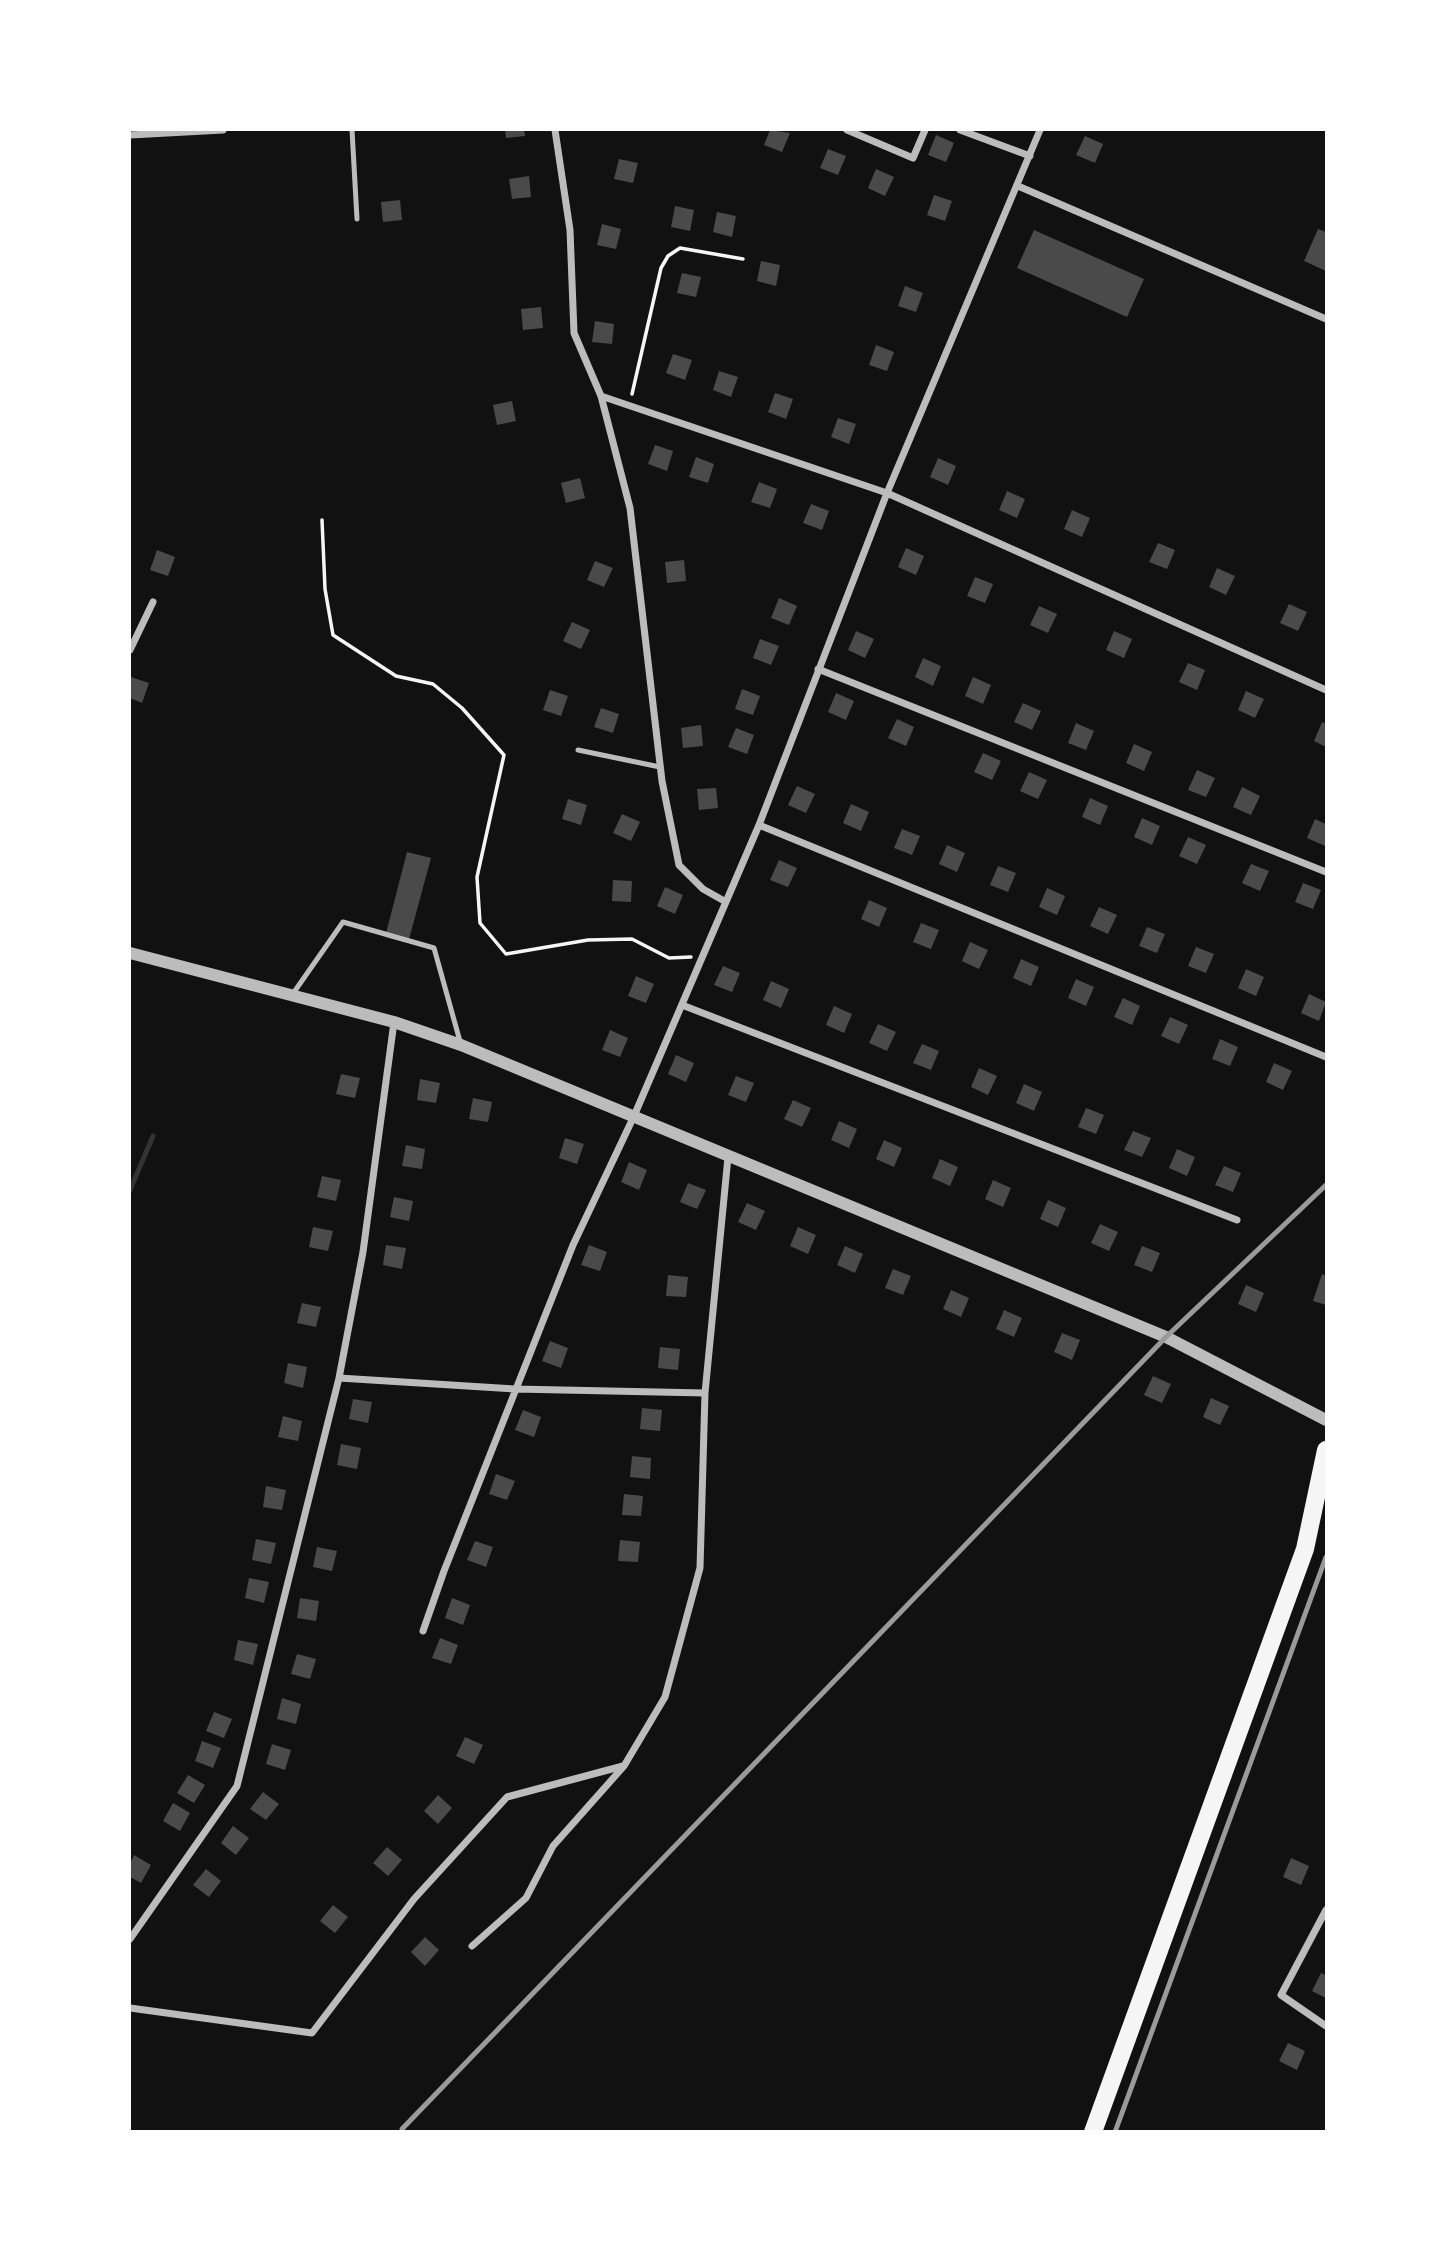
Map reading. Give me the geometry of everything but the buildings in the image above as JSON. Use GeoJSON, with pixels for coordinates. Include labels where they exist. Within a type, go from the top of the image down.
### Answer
{"type":"FeatureCollection","features":[{"type":"Feature","properties":{"kind":"main road"},"geometry":{"type":"LineString","coordinates":[[1093,2132],[1305,1549],[1326,1450]]}},
{"type":"Feature","properties":{"kind":"street"},"geometry":{"type":"LineString","coordinates":[[130,135],[223,130]]}},
{"type":"Feature","properties":{"kind":"street"},"geometry":{"type":"LineString","coordinates":[[555,130],[570,230],[574,333],[601,396],[630,508],[660,767],[679,864],[703,889],[726,902]]}},
{"type":"Feature","properties":{"kind":"street"},"geometry":{"type":"LineString","coordinates":[[847,130],[913,158],[925,130]]}},
{"type":"Feature","properties":{"kind":"street"},"geometry":{"type":"LineString","coordinates":[[960,130],[1030,156]]}},
{"type":"Feature","properties":{"kind":"street"},"geometry":{"type":"LineString","coordinates":[[423,1631],[573,1245],[634,1116],[759,825],[887,493],[1040,130]]}},
{"type":"Feature","properties":{"kind":"street"},"geometry":{"type":"LineString","coordinates":[[1018,186],[1326,320]]}},
{"type":"Feature","properties":{"kind":"street"},"geometry":{"type":"LineString","coordinates":[[601,396],[887,493],[1326,690]]}},
{"type":"Feature","properties":{"kind":"street"},"geometry":{"type":"LineString","coordinates":[[130,650],[153,602]]}},
{"type":"Feature","properties":{"kind":"street"},"geometry":{"type":"LineString","coordinates":[[818,669],[1326,872]]}},
{"type":"Feature","properties":{"kind":"street"},"geometry":{"type":"LineString","coordinates":[[759,825],[1326,1057]]}},
{"type":"Feature","properties":{"kind":"street"},"geometry":{"type":"LineString","coordinates":[[130,953],[394,1022],[461,1045],[1166,1337],[1326,1420]]}},
{"type":"Feature","properties":{"kind":"street"},"geometry":{"type":"LineString","coordinates":[[682,1005],[1237,1220]]}},
{"type":"Feature","properties":{"kind":"street"},"geometry":{"type":"LineString","coordinates":[[130,1939],[237,1786],[339,1378],[363,1252],[394,1022]]}},
{"type":"Feature","properties":{"kind":"street"},"geometry":{"type":"LineString","coordinates":[[472,1946],[527,1898],[553,1846],[624,1766],[666,1697],[700,1568],[705,1393],[728,1157]]}},
{"type":"Feature","properties":{"kind":"street"},"geometry":{"type":"LineString","coordinates":[[339,1378],[515,1389],[705,1393]]}},
{"type":"Feature","properties":{"kind":"street"},"geometry":{"type":"LineString","coordinates":[[130,2008],[312,2033],[414,1899],[507,1797],[624,1766]]}},
{"type":"Feature","properties":{"kind":"street"},"geometry":{"type":"LineString","coordinates":[[1326,1910],[1281,1994],[1326,2026]]}},
{"type":"Feature","properties":{"kind":"lane"},"geometry":{"type":"LineString","coordinates":[[352,130],[357,219]]}},
{"type":"Feature","properties":{"kind":"lane"},"geometry":{"type":"LineString","coordinates":[[578,750],[660,767]]}},
{"type":"Feature","properties":{"kind":"lane"},"geometry":{"type":"LineString","coordinates":[[292,995],[343,922],[408,940],[433,948],[461,1045]]}},
{"type":"Feature","properties":{"kind":"path"},"geometry":{"type":"LineString","coordinates":[[629,406],[661,268],[668,256],[680,248],[743,259]]}},
{"type":"Feature","properties":{"kind":"path"},"geometry":{"type":"LineString","coordinates":[[322,520],[326,589],[333,635],[396,676],[433,684],[462,708],[504,755],[477,877],[480,923],[506,954],[588,940],[632,939],[669,958],[703,956]]}},
{"type":"Feature","properties":{"kind":"waterway"},"geometry":{"type":"LineString","coordinates":[[130,1190],[153,1136]]}},
{"type":"Feature","properties":{"kind":"railway"},"geometry":{"type":"LineString","coordinates":[[402,2129],[1166,1337],[1326,1185]]}},
{"type":"Feature","properties":{"kind":"railway"},"geometry":{"type":"LineString","coordinates":[[1115,2132],[1326,1557]]}}]}
